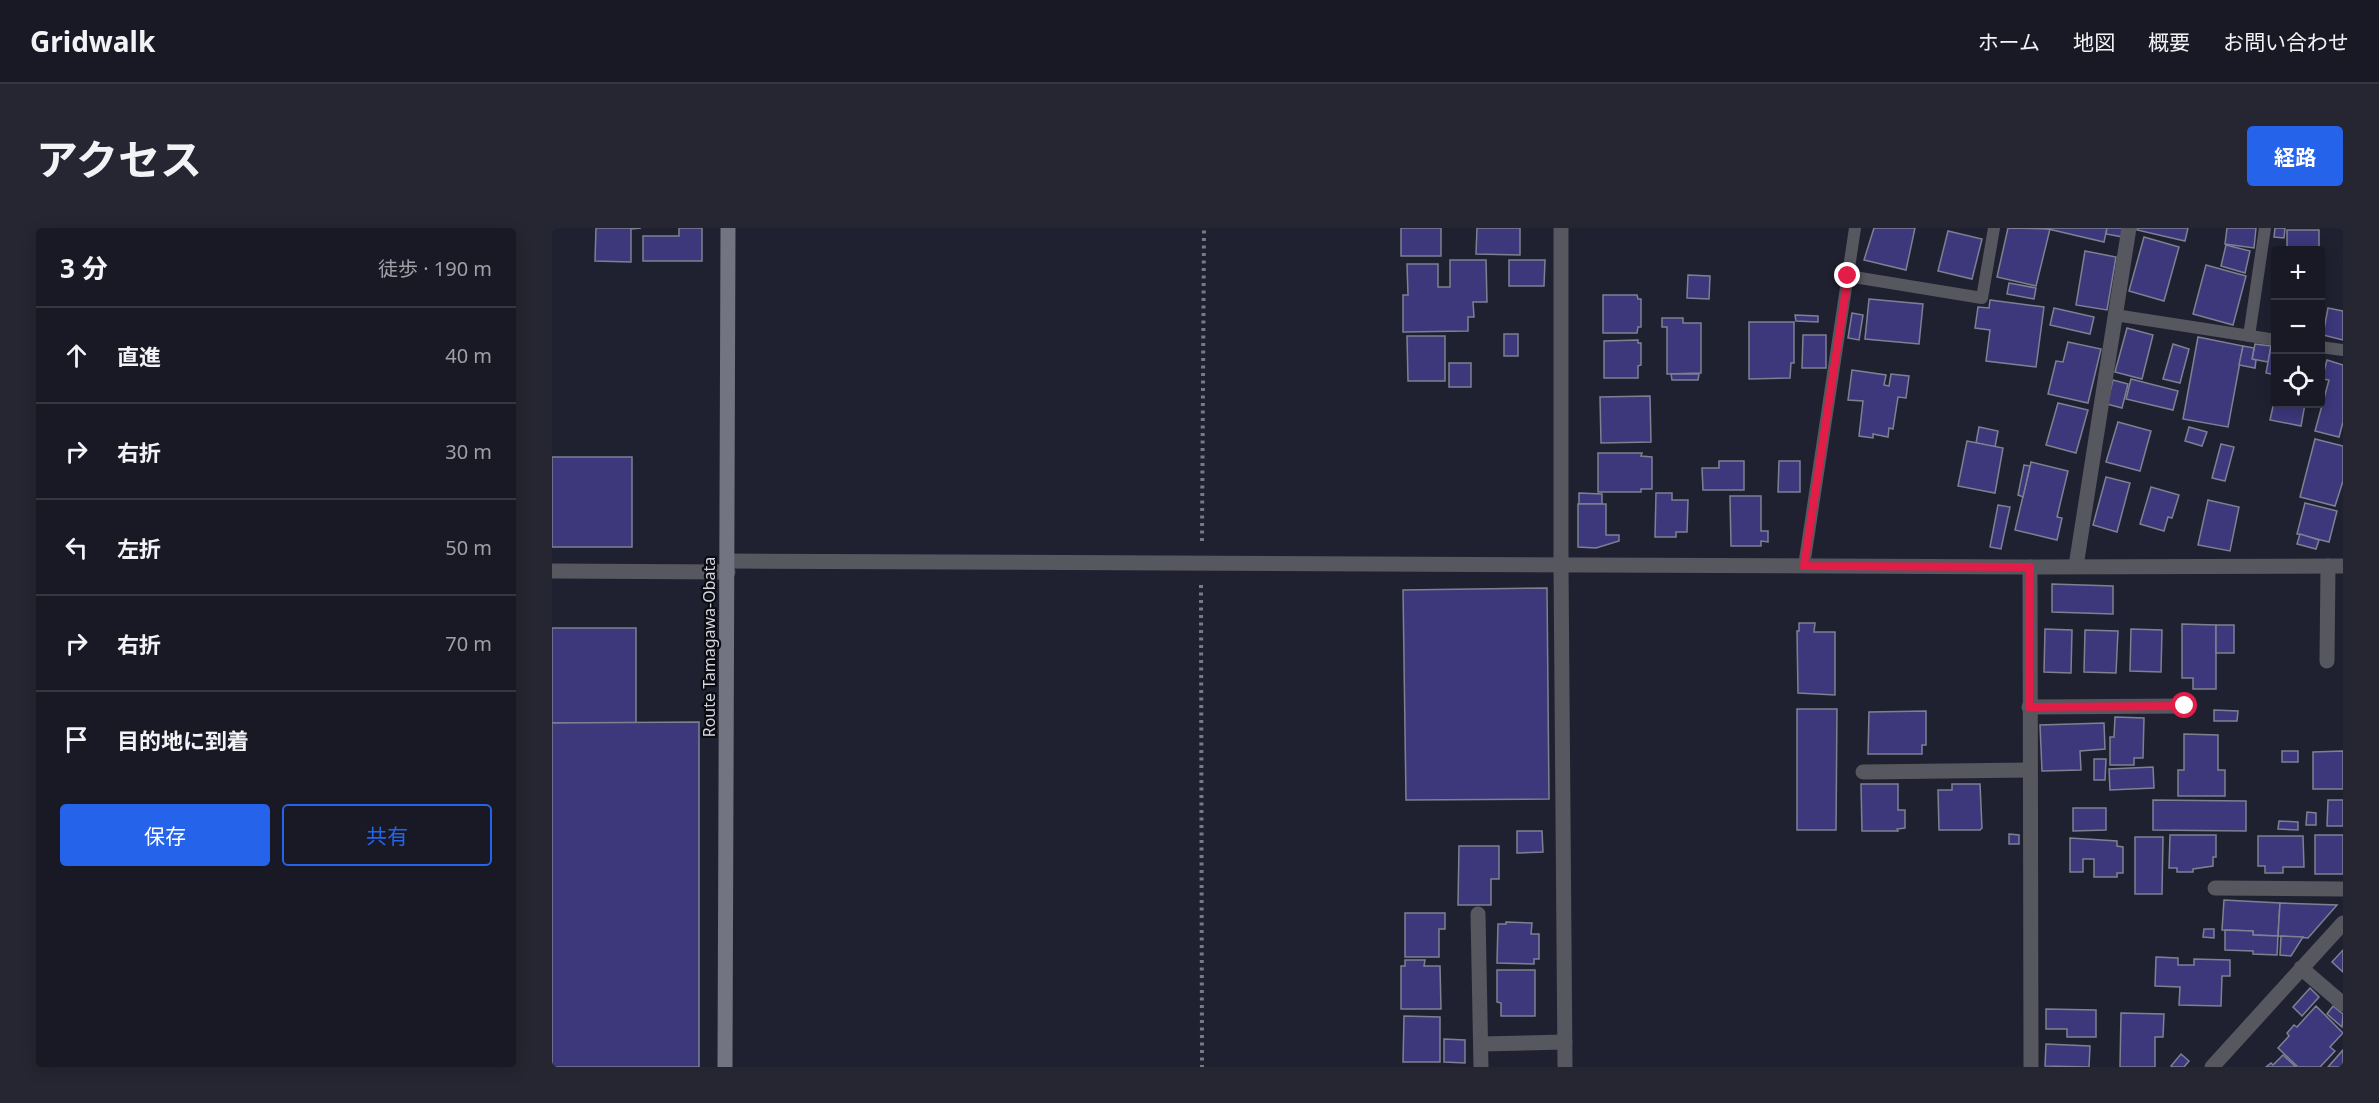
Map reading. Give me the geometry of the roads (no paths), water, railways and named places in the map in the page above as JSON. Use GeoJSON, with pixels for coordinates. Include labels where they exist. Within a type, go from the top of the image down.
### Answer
{"type":"FeatureCollection","features":[{"type":"Feature","properties":{"kind":"main road","name":"Route Tamagawa-Obata"},"geometry":{"type":"LineString","coordinates":[[725,1067],[728,228]]}},
{"type":"Feature","properties":{"kind":"street"},"geometry":{"type":"LineString","coordinates":[[1561,228],[1565,1067]]}},
{"type":"Feature","properties":{"kind":"street"},"geometry":{"type":"LineString","coordinates":[[2076,566],[2129,228]]}},
{"type":"Feature","properties":{"kind":"street"},"geometry":{"type":"LineString","coordinates":[[552,571],[728,566],[1201,563],[2030,567],[2335,566],[2327,661]]}},
{"type":"Feature","properties":{"kind":"street"},"geometry":{"type":"LineString","coordinates":[[2030,567],[2031,1067]]}},
{"type":"Feature","properties":{"kind":"street"},"geometry":{"type":"LineString","coordinates":[[2029,707],[2185,706]]}},
{"type":"Feature","properties":{"kind":"street"},"geometry":{"type":"LineString","coordinates":[[1863,772],[2029,770]]}},
{"type":"Feature","properties":{"kind":"street"},"geometry":{"type":"LineString","coordinates":[[2215,888],[2343,889]]}},
{"type":"Feature","properties":{"kind":"street"},"geometry":{"type":"LineString","coordinates":[[1478,914],[1481,1067]]}},
{"type":"Feature","properties":{"kind":"street"},"geometry":{"type":"LineString","coordinates":[[2212,1067],[2343,923]]}},
{"type":"Feature","properties":{"kind":"street"},"geometry":{"type":"LineString","coordinates":[[2301,968],[2343,1004]]}},
{"type":"Feature","properties":{"kind":"street"},"geometry":{"type":"LineString","coordinates":[[1481,1044],[1565,1042]]}},
{"type":"Feature","properties":{"kind":"lane"},"geometry":{"type":"LineString","coordinates":[[1804,566],[1855,228]]}},
{"type":"Feature","properties":{"kind":"lane"},"geometry":{"type":"LineString","coordinates":[[1848,276],[1982,298],[1994,228]]}},
{"type":"Feature","properties":{"kind":"lane"},"geometry":{"type":"LineString","coordinates":[[2249,336],[2265,228]]}},
{"type":"Feature","properties":{"kind":"lane"},"geometry":{"type":"LineString","coordinates":[[2115,315],[2271,339]]}},
{"type":"Feature","properties":{"kind":"lane"},"geometry":{"type":"LineString","coordinates":[[2325,348],[2343,350]]}}]}
